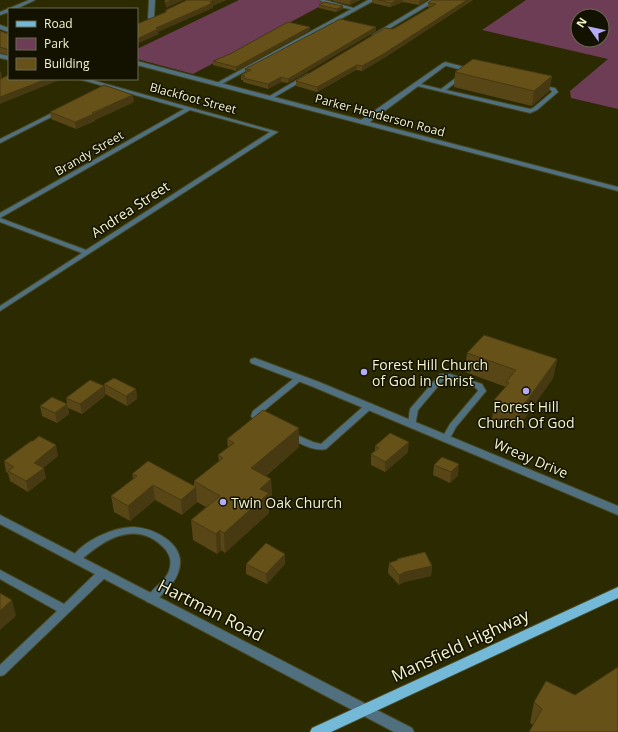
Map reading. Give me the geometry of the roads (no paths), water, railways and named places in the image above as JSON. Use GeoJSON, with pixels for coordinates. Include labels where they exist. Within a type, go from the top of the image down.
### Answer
{"type":"FeatureCollection","features":[{"type":"Feature","properties":{"kind":"main road","name":"Mansfield Highway"},"geometry":{"type":"LineString","coordinates":[[317,732],[618,592]]}},
{"type":"Feature","properties":{"kind":"street"},"geometry":{"type":"LineString","coordinates":[[151,18],[152,0]]}},
{"type":"Feature","properties":{"kind":"street"},"geometry":{"type":"LineString","coordinates":[[218,84],[372,0]]}},
{"type":"Feature","properties":{"kind":"street"},"geometry":{"type":"LineString","coordinates":[[367,40],[434,0]]}},
{"type":"Feature","properties":{"kind":"street"},"geometry":{"type":"LineString","coordinates":[[144,22],[158,15]]}},
{"type":"Feature","properties":{"kind":"street","name":"Parker Henderson Road"},"geometry":{"type":"LineString","coordinates":[[138,63],[618,189]]}},
{"type":"Feature","properties":{"kind":"street"},"geometry":{"type":"LineString","coordinates":[[364,122],[445,64]]}},
{"type":"Feature","properties":{"kind":"street"},"geometry":{"type":"LineString","coordinates":[[271,97],[312,73]]}},
{"type":"Feature","properties":{"kind":"street","name":"Wreay Drive"},"geometry":{"type":"LineString","coordinates":[[255,361],[369,406],[618,511]]}},
{"type":"Feature","properties":{"kind":"street","name":"Hartman Road"},"geometry":{"type":"LineString","coordinates":[[0,519],[407,732]]}},
{"type":"Feature","properties":{"kind":"lane"},"geometry":{"type":"LineString","coordinates":[[15,8],[33,0]]}},
{"type":"Feature","properties":{"kind":"lane"},"geometry":{"type":"LineString","coordinates":[[322,0],[327,3],[355,9]]}},
{"type":"Feature","properties":{"kind":"lane"},"geometry":{"type":"LineString","coordinates":[[442,91],[472,71],[445,64]]}},
{"type":"Feature","properties":{"kind":"lane","name":"Blackfoot Street"},"geometry":{"type":"LineString","coordinates":[[86,80],[275,132]]}},
{"type":"Feature","properties":{"kind":"lane"},"geometry":{"type":"LineString","coordinates":[[416,85],[530,111],[535,109],[555,91],[553,89],[532,84]]}},
{"type":"Feature","properties":{"kind":"lane"},"geometry":{"type":"LineString","coordinates":[[102,90],[108,86]]}},
{"type":"Feature","properties":{"kind":"lane"},"geometry":{"type":"LineString","coordinates":[[0,141],[68,107]]}},
{"type":"Feature","properties":{"kind":"lane","name":"Brandy Street"},"geometry":{"type":"LineString","coordinates":[[0,216],[188,109]]}},
{"type":"Feature","properties":{"kind":"lane","name":"Andrea Street"},"geometry":{"type":"LineString","coordinates":[[0,308],[275,132]]}},
{"type":"Feature","properties":{"kind":"lane"},"geometry":{"type":"LineString","coordinates":[[0,220],[87,253]]}},
{"type":"Feature","properties":{"kind":"lane"},"geometry":{"type":"LineString","coordinates":[[412,424],[414,409],[443,376],[450,376],[479,386],[482,391],[453,426],[446,438]]}},
{"type":"Feature","properties":{"kind":"lane"},"geometry":{"type":"LineString","coordinates":[[271,426],[257,419],[255,416],[256,413],[300,378]]}},
{"type":"Feature","properties":{"kind":"lane"},"geometry":{"type":"LineString","coordinates":[[284,432],[311,446],[323,447],[369,406]]}},
{"type":"Feature","properties":{"kind":"lane"},"geometry":{"type":"LineString","coordinates":[[76,559],[92,544],[113,534],[137,531],[153,535],[160,539],[170,549],[174,555],[176,565],[171,576],[151,599]]}},
{"type":"Feature","properties":{"kind":"lane"},"geometry":{"type":"LineString","coordinates":[[0,672],[103,573]]}},
{"type":"Feature","properties":{"kind":"lane"},"geometry":{"type":"LineString","coordinates":[[0,574],[65,610]]}},
{"type":"Feature","properties":{"kind":"place","name":"Forest Hill Church of God in Christ"},"geometry":{"type":"Point","coordinates":[364,372]}},
{"type":"Feature","properties":{"kind":"place","name":"Forest Hill Church Of God"},"geometry":{"type":"Point","coordinates":[526,391]}},
{"type":"Feature","properties":{"kind":"place","name":"Twin Oak Church"},"geometry":{"type":"Point","coordinates":[223,502]}}]}
